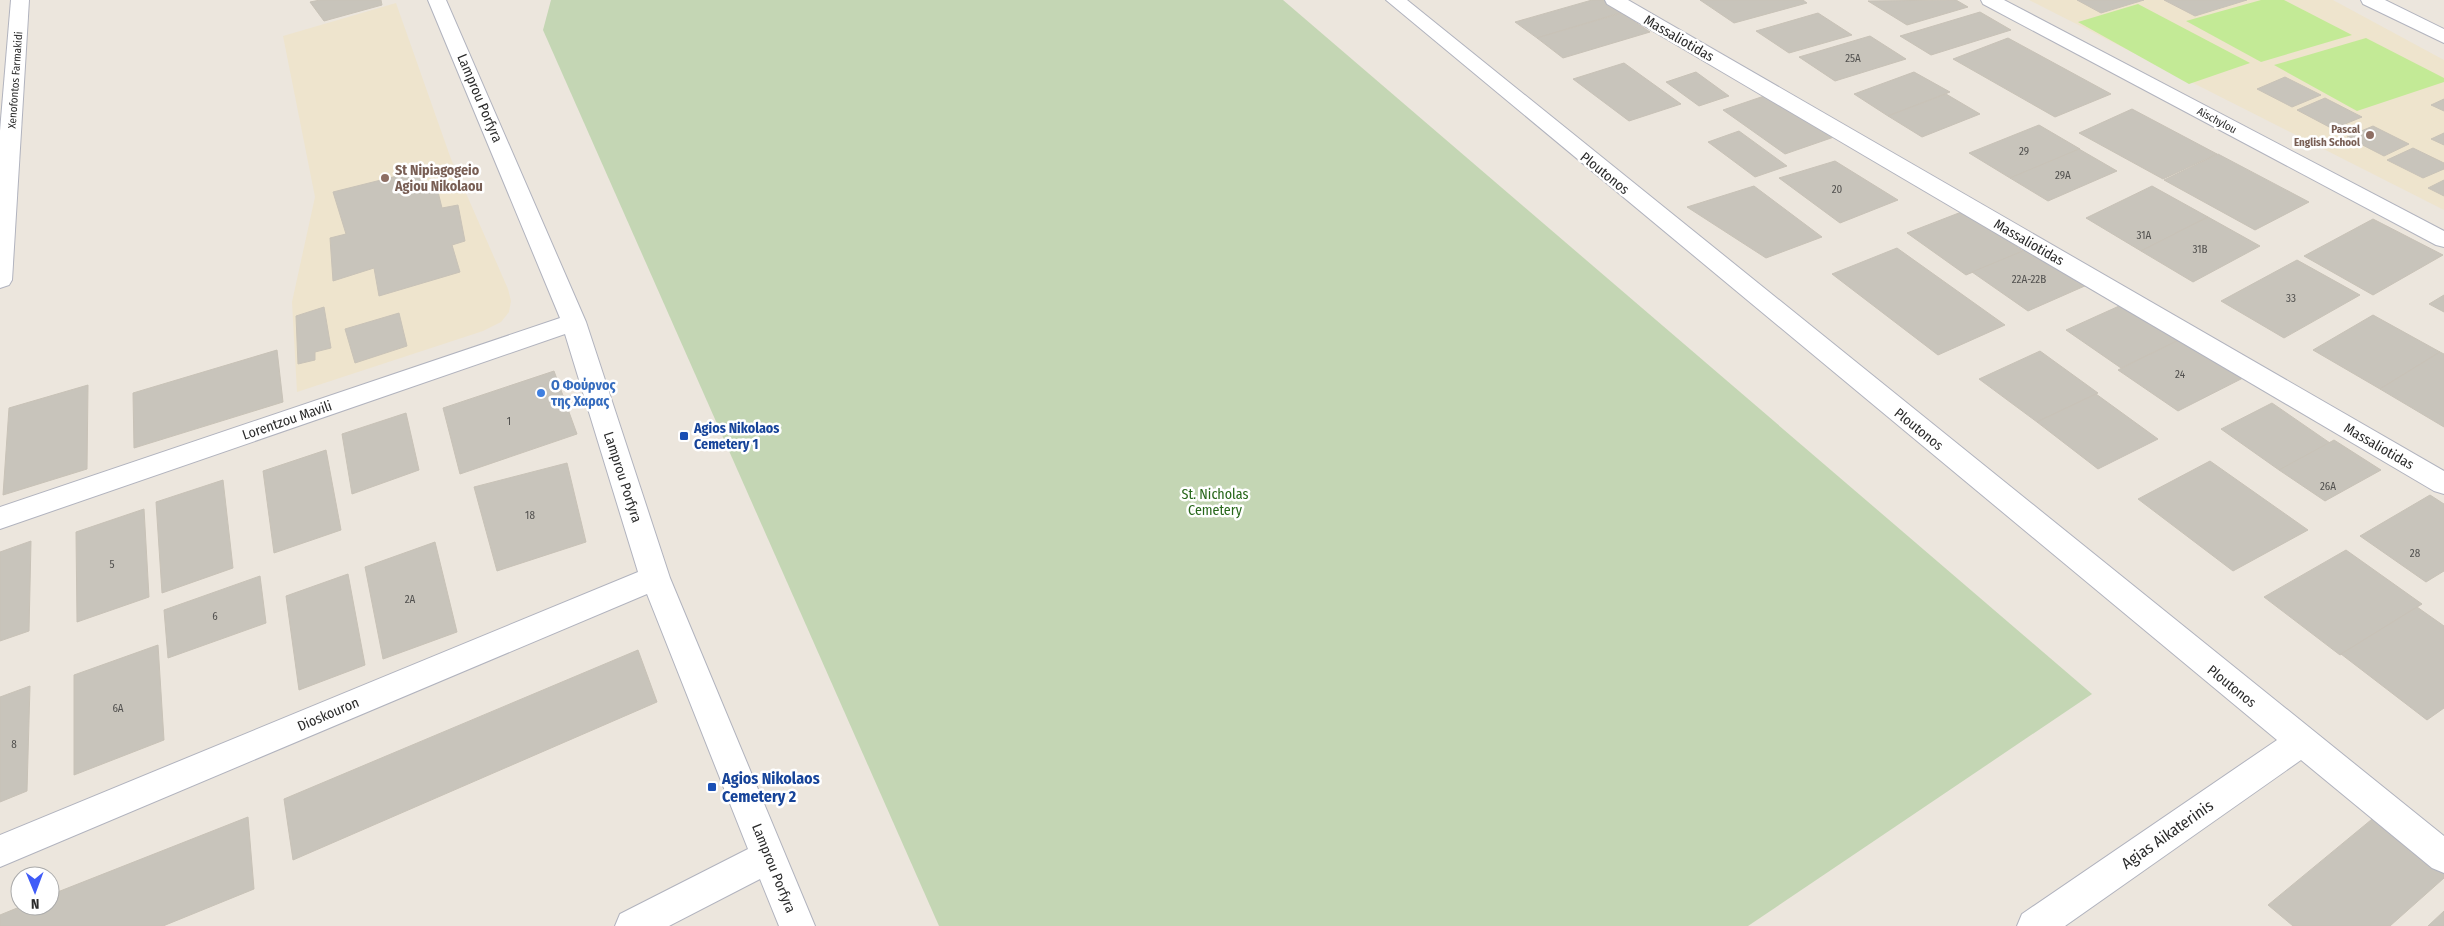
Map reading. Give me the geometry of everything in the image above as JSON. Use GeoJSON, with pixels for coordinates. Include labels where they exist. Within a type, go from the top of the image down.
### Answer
{"type":"FeatureCollection","features":[{"type":"Feature","properties":{"kind":"street","name":"Xenofontos Farmakidi"},"geometry":{"type":"LineString","coordinates":[[0,280],[7,101],[20,0]]}},
{"type":"Feature","properties":{"kind":"street","name":"Lamprou Porfyra"},"geometry":{"type":"LineString","coordinates":[[437,0],[574,322],[655,578],[797,926]]}},
{"type":"Feature","properties":{"kind":"street","name":"Ploutonos"},"geometry":{"type":"LineString","coordinates":[[1394,0],[2444,858]]}},
{"type":"Feature","properties":{"kind":"street","name":"Massaliotidas"},"geometry":{"type":"LineString","coordinates":[[1614,0],[2444,484]]}},
{"type":"Feature","properties":{"kind":"street","name":"Aischylou"},"geometry":{"type":"LineString","coordinates":[[1990,0],[2444,240]]}},
{"type":"Feature","properties":{"kind":"street"},"geometry":{"type":"LineString","coordinates":[[2370,0],[2444,37]]}},
{"type":"Feature","properties":{"kind":"street","name":"Lorentzou Mavili"},"geometry":{"type":"LineString","coordinates":[[0,518],[574,322]]}},
{"type":"Feature","properties":{"kind":"street","name":"Dioskouron"},"geometry":{"type":"LineString","coordinates":[[0,851],[655,578]]}},
{"type":"Feature","properties":{"kind":"street","name":"Agias Aikaterinis"},"geometry":{"type":"LineString","coordinates":[[2035,926],[2300,742]]}},
{"type":"Feature","properties":{"kind":"street"},"geometry":{"type":"LineString","coordinates":[[633,926],[769,856]]}},
{"type":"Feature","properties":{"kind":"shaded area","name":"Pascal English School"},"geometry":{"type":"Polygon","coordinates":[[[2029,0],[2333,0],[2444,60],[2444,210],[2029,0]]]}},
{"type":"Feature","properties":{"kind":"shaded area","name":"St Nipiagogeio Agiou Nikolaou"},"geometry":{"type":"Polygon","coordinates":[[[396,3],[451,159],[508,289],[511,301],[509,312],[501,322],[483,331],[297,392],[292,302],[315,197],[283,36],[396,3]]]}},
{"type":"Feature","properties":{"kind":"green space","name":"St. Nicholas Cemetery"},"geometry":{"type":"Polygon","coordinates":[[[551,0],[1283,0],[2092,694],[1748,926],[939,926],[543,30],[551,0]]]}},
{"type":"Feature","properties":{"kind":"green space"},"geometry":{"type":"Polygon","coordinates":[[[2261,0],[2284,0],[2352,35],[2261,62],[2186,21],[2261,0]]]}},
{"type":"Feature","properties":{"kind":"green space"},"geometry":{"type":"Polygon","coordinates":[[[2138,4],[2250,63],[2189,84],[2078,22],[2138,4]]]}},
{"type":"Feature","properties":{"kind":"green space"},"geometry":{"type":"Polygon","coordinates":[[[2366,38],[2444,78],[2444,82],[2357,111],[2274,65],[2366,38]]]}},
{"type":"Feature","properties":{"kind":"building"},"geometry":{"type":"Polygon","coordinates":[[[320,0],[381,0],[382,5],[324,21],[310,2],[320,0]]]}},
{"type":"Feature","properties":{"kind":"building"},"geometry":{"type":"Polygon","coordinates":[[[1592,0],[1605,0],[1623,12],[1537,38],[1515,22],[1592,0]]]}},
{"type":"Feature","properties":{"kind":"building"},"geometry":{"type":"Polygon","coordinates":[[[1700,0],[1803,0],[1807,3],[1734,23],[1700,0]]]}},
{"type":"Feature","properties":{"kind":"building"},"geometry":{"type":"Polygon","coordinates":[[[1956,0],[1968,7],[1907,25],[1868,1],[1956,0]]]}},
{"type":"Feature","properties":{"kind":"building"},"geometry":{"type":"Polygon","coordinates":[[[2077,0],[2144,0],[2101,13],[2077,0]]]}},
{"type":"Feature","properties":{"kind":"building"},"geometry":{"type":"Polygon","coordinates":[[[2164,0],[2247,0],[2195,16],[2164,0]]]}},
{"type":"Feature","properties":{"kind":"building"},"geometry":{"type":"Polygon","coordinates":[[[1980,12],[2011,30],[1931,55],[1900,36],[1980,12]]]}},
{"type":"Feature","properties":{"kind":"building"},"geometry":{"type":"Polygon","coordinates":[[[1622,13],[1650,32],[1563,58],[1537,38],[1622,13]]]}},
{"type":"Feature","properties":{"kind":"building"},"geometry":{"type":"Polygon","coordinates":[[[1818,13],[1852,35],[1789,53],[1756,31],[1818,13]]]}},
{"type":"Feature","properties":{"kind":"building"},"geometry":{"type":"Polygon","coordinates":[[[1870,36],[1906,59],[1835,81],[1799,57],[1870,36]]]}},
{"type":"Feature","properties":{"kind":"building"},"geometry":{"type":"Polygon","coordinates":[[[2008,38],[2111,94],[2055,117],[1953,59],[2008,38]]]}},
{"type":"Feature","properties":{"kind":"building"},"geometry":{"type":"Polygon","coordinates":[[[1624,63],[1681,104],[1629,121],[1573,79],[1624,63]]]}},
{"type":"Feature","properties":{"kind":"building"},"geometry":{"type":"Polygon","coordinates":[[[1696,72],[1729,96],[1699,106],[1666,82],[1696,72]]]}},
{"type":"Feature","properties":{"kind":"building"},"geometry":{"type":"Polygon","coordinates":[[[1914,72],[1950,92],[1888,116],[1854,94],[1914,72]]]}},
{"type":"Feature","properties":{"kind":"building"},"geometry":{"type":"Polygon","coordinates":[[[2285,77],[2321,95],[2292,107],[2257,89],[2285,77]]]}},
{"type":"Feature","properties":{"kind":"building"},"geometry":{"type":"Polygon","coordinates":[[[1770,94],[1834,137],[1785,154],[1723,110],[1770,94]]]}},
{"type":"Feature","properties":{"kind":"building"},"geometry":{"type":"Polygon","coordinates":[[[1946,94],[1980,114],[1922,137],[1888,116],[1946,94]]]}},
{"type":"Feature","properties":{"kind":"building"},"geometry":{"type":"Polygon","coordinates":[[[2325,98],[2362,117],[2333,129],[2297,110],[2325,98]]]}},
{"type":"Feature","properties":{"kind":"building"},"geometry":{"type":"Polygon","coordinates":[[[2444,99],[2444,111],[2431,105],[2444,99]]]}},
{"type":"Feature","properties":{"kind":"building"},"geometry":{"type":"Polygon","coordinates":[[[2132,109],[2217,154],[2163,179],[2079,133],[2132,109]]]}},
{"type":"Feature","properties":{"kind":"building"},"geometry":{"type":"Polygon","coordinates":[[[2039,125],[2080,149],[2010,178],[1969,153],[2039,125]]]}},
{"type":"Feature","properties":{"kind":"building"},"geometry":{"type":"Polygon","coordinates":[[[2373,126],[2409,144],[2384,156],[2347,137],[2373,126]]]}},
{"type":"Feature","properties":{"kind":"building"},"geometry":{"type":"Polygon","coordinates":[[[1739,131],[1787,166],[1755,177],[1708,142],[1739,131]]]}},
{"type":"Feature","properties":{"kind":"building"},"geometry":{"type":"Polygon","coordinates":[[[2444,133],[2444,145],[2431,139],[2444,133]]]}},
{"type":"Feature","properties":{"kind":"building"},"geometry":{"type":"Polygon","coordinates":[[[2413,148],[2444,163],[2444,169],[2423,178],[2387,160],[2413,148]]]}},
{"type":"Feature","properties":{"kind":"building"},"geometry":{"type":"Polygon","coordinates":[[[2079,149],[2117,171],[2048,201],[2010,178],[2079,149]]]}},
{"type":"Feature","properties":{"kind":"building"},"geometry":{"type":"Polygon","coordinates":[[[2218,154],[2309,202],[2255,230],[2164,180],[2218,154]]]}},
{"type":"Feature","properties":{"kind":"building"},"geometry":{"type":"Polygon","coordinates":[[[1835,161],[1898,200],[1840,223],[1779,178],[1835,161]]]}},
{"type":"Feature","properties":{"kind":"building"},"geometry":{"type":"Polygon","coordinates":[[[417,171],[426,187],[436,184],[442,208],[458,205],[465,241],[452,245],[460,272],[379,296],[374,268],[333,281],[330,238],[346,234],[333,192],[417,171]]]}},
{"type":"Feature","properties":{"kind":"building"},"geometry":{"type":"Polygon","coordinates":[[[2444,180],[2444,196],[2428,188],[2444,180]]]}},
{"type":"Feature","properties":{"kind":"building"},"geometry":{"type":"Polygon","coordinates":[[[1754,186],[1822,237],[1766,258],[1687,207],[1754,186]]]}},
{"type":"Feature","properties":{"kind":"building"},"geometry":{"type":"Polygon","coordinates":[[[2152,186],[2208,217],[2141,251],[2086,218],[2152,186]]]}},
{"type":"Feature","properties":{"kind":"building"},"geometry":{"type":"Polygon","coordinates":[[[1964,211],[2023,251],[1966,275],[1907,233],[1964,211]]]}},
{"type":"Feature","properties":{"kind":"building"},"geometry":{"type":"Polygon","coordinates":[[[2208,217],[2260,246],[2193,282],[2141,251],[2208,217]]]}},
{"type":"Feature","properties":{"kind":"building"},"geometry":{"type":"Polygon","coordinates":[[[2373,219],[2443,255],[2373,295],[2304,256],[2373,219]]]}},
{"type":"Feature","properties":{"kind":"building"},"geometry":{"type":"Polygon","coordinates":[[[1897,248],[2005,325],[1938,355],[1832,274],[1897,248]]]}},
{"type":"Feature","properties":{"kind":"building"},"geometry":{"type":"Polygon","coordinates":[[[2030,248],[2087,285],[2028,311],[1972,272],[2030,248]]]}},
{"type":"Feature","properties":{"kind":"building"},"geometry":{"type":"Polygon","coordinates":[[[2297,260],[2360,295],[2284,338],[2221,301],[2297,260]]]}},
{"type":"Feature","properties":{"kind":"building"},"geometry":{"type":"Polygon","coordinates":[[[2444,295],[2444,312],[2429,304],[2444,295]]]}},
{"type":"Feature","properties":{"kind":"building"},"geometry":{"type":"Polygon","coordinates":[[[2128,302],[2183,338],[2121,368],[2066,330],[2128,302]]]}},
{"type":"Feature","properties":{"kind":"building"},"geometry":{"type":"Polygon","coordinates":[[[324,307],[331,348],[315,352],[315,360],[298,364],[296,316],[324,307]]]}},
{"type":"Feature","properties":{"kind":"building"},"geometry":{"type":"Polygon","coordinates":[[[399,313],[407,346],[355,363],[345,329],[399,313]]]}},
{"type":"Feature","properties":{"kind":"building"},"geometry":{"type":"Polygon","coordinates":[[[2373,315],[2440,352],[2380,389],[2313,350],[2373,315]]]}},
{"type":"Feature","properties":{"kind":"building"},"geometry":{"type":"Polygon","coordinates":[[[2183,338],[2243,378],[2178,411],[2118,370],[2183,338]]]}},
{"type":"Feature","properties":{"kind":"building"},"geometry":{"type":"Polygon","coordinates":[[[277,350],[283,402],[134,448],[133,393],[277,350]]]}},
{"type":"Feature","properties":{"kind":"building"},"geometry":{"type":"Polygon","coordinates":[[[2040,351],[2098,393],[2037,422],[1979,379],[2040,351]]]}},
{"type":"Feature","properties":{"kind":"building"},"geometry":{"type":"Polygon","coordinates":[[[2440,352],[2444,354],[2444,427],[2380,389],[2440,352]]]}},
{"type":"Feature","properties":{"kind":"building"},"geometry":{"type":"Polygon","coordinates":[[[554,371],[577,434],[460,474],[443,408],[554,371]]]}},
{"type":"Feature","properties":{"kind":"building"},"geometry":{"type":"Polygon","coordinates":[[[88,385],[87,469],[3,495],[9,408],[88,385]]]}},
{"type":"Feature","properties":{"kind":"building"},"geometry":{"type":"Polygon","coordinates":[[[2096,394],[2158,439],[2098,469],[2037,422],[2096,394]]]}},
{"type":"Feature","properties":{"kind":"building"},"geometry":{"type":"Polygon","coordinates":[[[2272,403],[2330,443],[2279,470],[2221,429],[2272,403]]]}},
{"type":"Feature","properties":{"kind":"building"},"geometry":{"type":"Polygon","coordinates":[[[406,413],[419,470],[352,494],[342,434],[406,413]]]}},
{"type":"Feature","properties":{"kind":"building"},"geometry":{"type":"Polygon","coordinates":[[[2334,440],[2381,470],[2325,501],[2279,470],[2334,440]]]}},
{"type":"Feature","properties":{"kind":"building"},"geometry":{"type":"Polygon","coordinates":[[[326,450],[341,530],[274,553],[263,471],[326,450]]]}},
{"type":"Feature","properties":{"kind":"building"},"geometry":{"type":"Polygon","coordinates":[[[2210,461],[2308,530],[2233,571],[2138,499],[2210,461]]]}},
{"type":"Feature","properties":{"kind":"building"},"geometry":{"type":"Polygon","coordinates":[[[567,463],[586,542],[497,571],[474,487],[567,463]]]}},
{"type":"Feature","properties":{"kind":"building"},"geometry":{"type":"Polygon","coordinates":[[[223,480],[233,568],[162,593],[156,502],[223,480]]]}},
{"type":"Feature","properties":{"kind":"building"},"geometry":{"type":"Polygon","coordinates":[[[2430,495],[2444,504],[2444,571],[2426,582],[2360,536],[2430,495]]]}},
{"type":"Feature","properties":{"kind":"building"},"geometry":{"type":"Polygon","coordinates":[[[144,509],[149,597],[77,622],[76,532],[144,509]]]}},
{"type":"Feature","properties":{"kind":"building"},"geometry":{"type":"Polygon","coordinates":[[[31,541],[29,631],[0,641],[0,552],[31,541]]]}},
{"type":"Feature","properties":{"kind":"building"},"geometry":{"type":"Polygon","coordinates":[[[435,542],[457,632],[383,659],[365,567],[435,542]]]}},
{"type":"Feature","properties":{"kind":"building"},"geometry":{"type":"Polygon","coordinates":[[[2346,550],[2422,604],[2340,655],[2264,597],[2346,550]]]}},
{"type":"Feature","properties":{"kind":"building"},"geometry":{"type":"Polygon","coordinates":[[[348,574],[365,665],[299,690],[286,596],[348,574]]]}},
{"type":"Feature","properties":{"kind":"building"},"geometry":{"type":"Polygon","coordinates":[[[260,576],[266,623],[168,658],[164,610],[260,576]]]}},
{"type":"Feature","properties":{"kind":"building"},"geometry":{"type":"Polygon","coordinates":[[[2417,607],[2444,626],[2444,708],[2427,720],[2341,654],[2417,607]]]}},
{"type":"Feature","properties":{"kind":"building"},"geometry":{"type":"Polygon","coordinates":[[[158,645],[164,740],[74,775],[74,675],[158,645]]]}},
{"type":"Feature","properties":{"kind":"building"},"geometry":{"type":"Polygon","coordinates":[[[638,650],[657,702],[293,860],[284,799],[638,650]]]}},
{"type":"Feature","properties":{"kind":"building"},"geometry":{"type":"Polygon","coordinates":[[[30,686],[27,791],[0,802],[0,697],[30,686]]]}},
{"type":"Feature","properties":{"kind":"building"},"geometry":{"type":"Polygon","coordinates":[[[2377,815],[2444,866],[2444,878],[2390,926],[2293,926],[2268,905],[2377,815]]]}},
{"type":"Feature","properties":{"kind":"building"},"geometry":{"type":"Polygon","coordinates":[[[248,817],[254,889],[163,926],[0,926],[0,915],[10,911],[10,916],[60,916],[60,891],[248,817]]]}},
{"type":"Feature","properties":{"kind":"building"},"geometry":{"type":"Polygon","coordinates":[[[2444,911],[2444,926],[2428,926],[2444,911]]]}},
{"type":"Feature","properties":{"kind":"place","name":"Pascal English School"},"geometry":{"type":"Point","coordinates":[2370,135]}},
{"type":"Feature","properties":{"kind":"place","name":"St Nipiagogeio Agiou Nikolaou"},"geometry":{"type":"Point","coordinates":[385,178]}},
{"type":"Feature","properties":{"kind":"place","name":"Ο Φούρνος της Χαρας"},"geometry":{"type":"Point","coordinates":[541,393]}},
{"type":"Feature","properties":{"kind":"place","name":"Agios Nikolaos Cemetery 1"},"geometry":{"type":"Point","coordinates":[684,436]}},
{"type":"Feature","properties":{"kind":"place","name":"Agios Nikolaos Cemetery 2"},"geometry":{"type":"Point","coordinates":[712,787]}}]}
